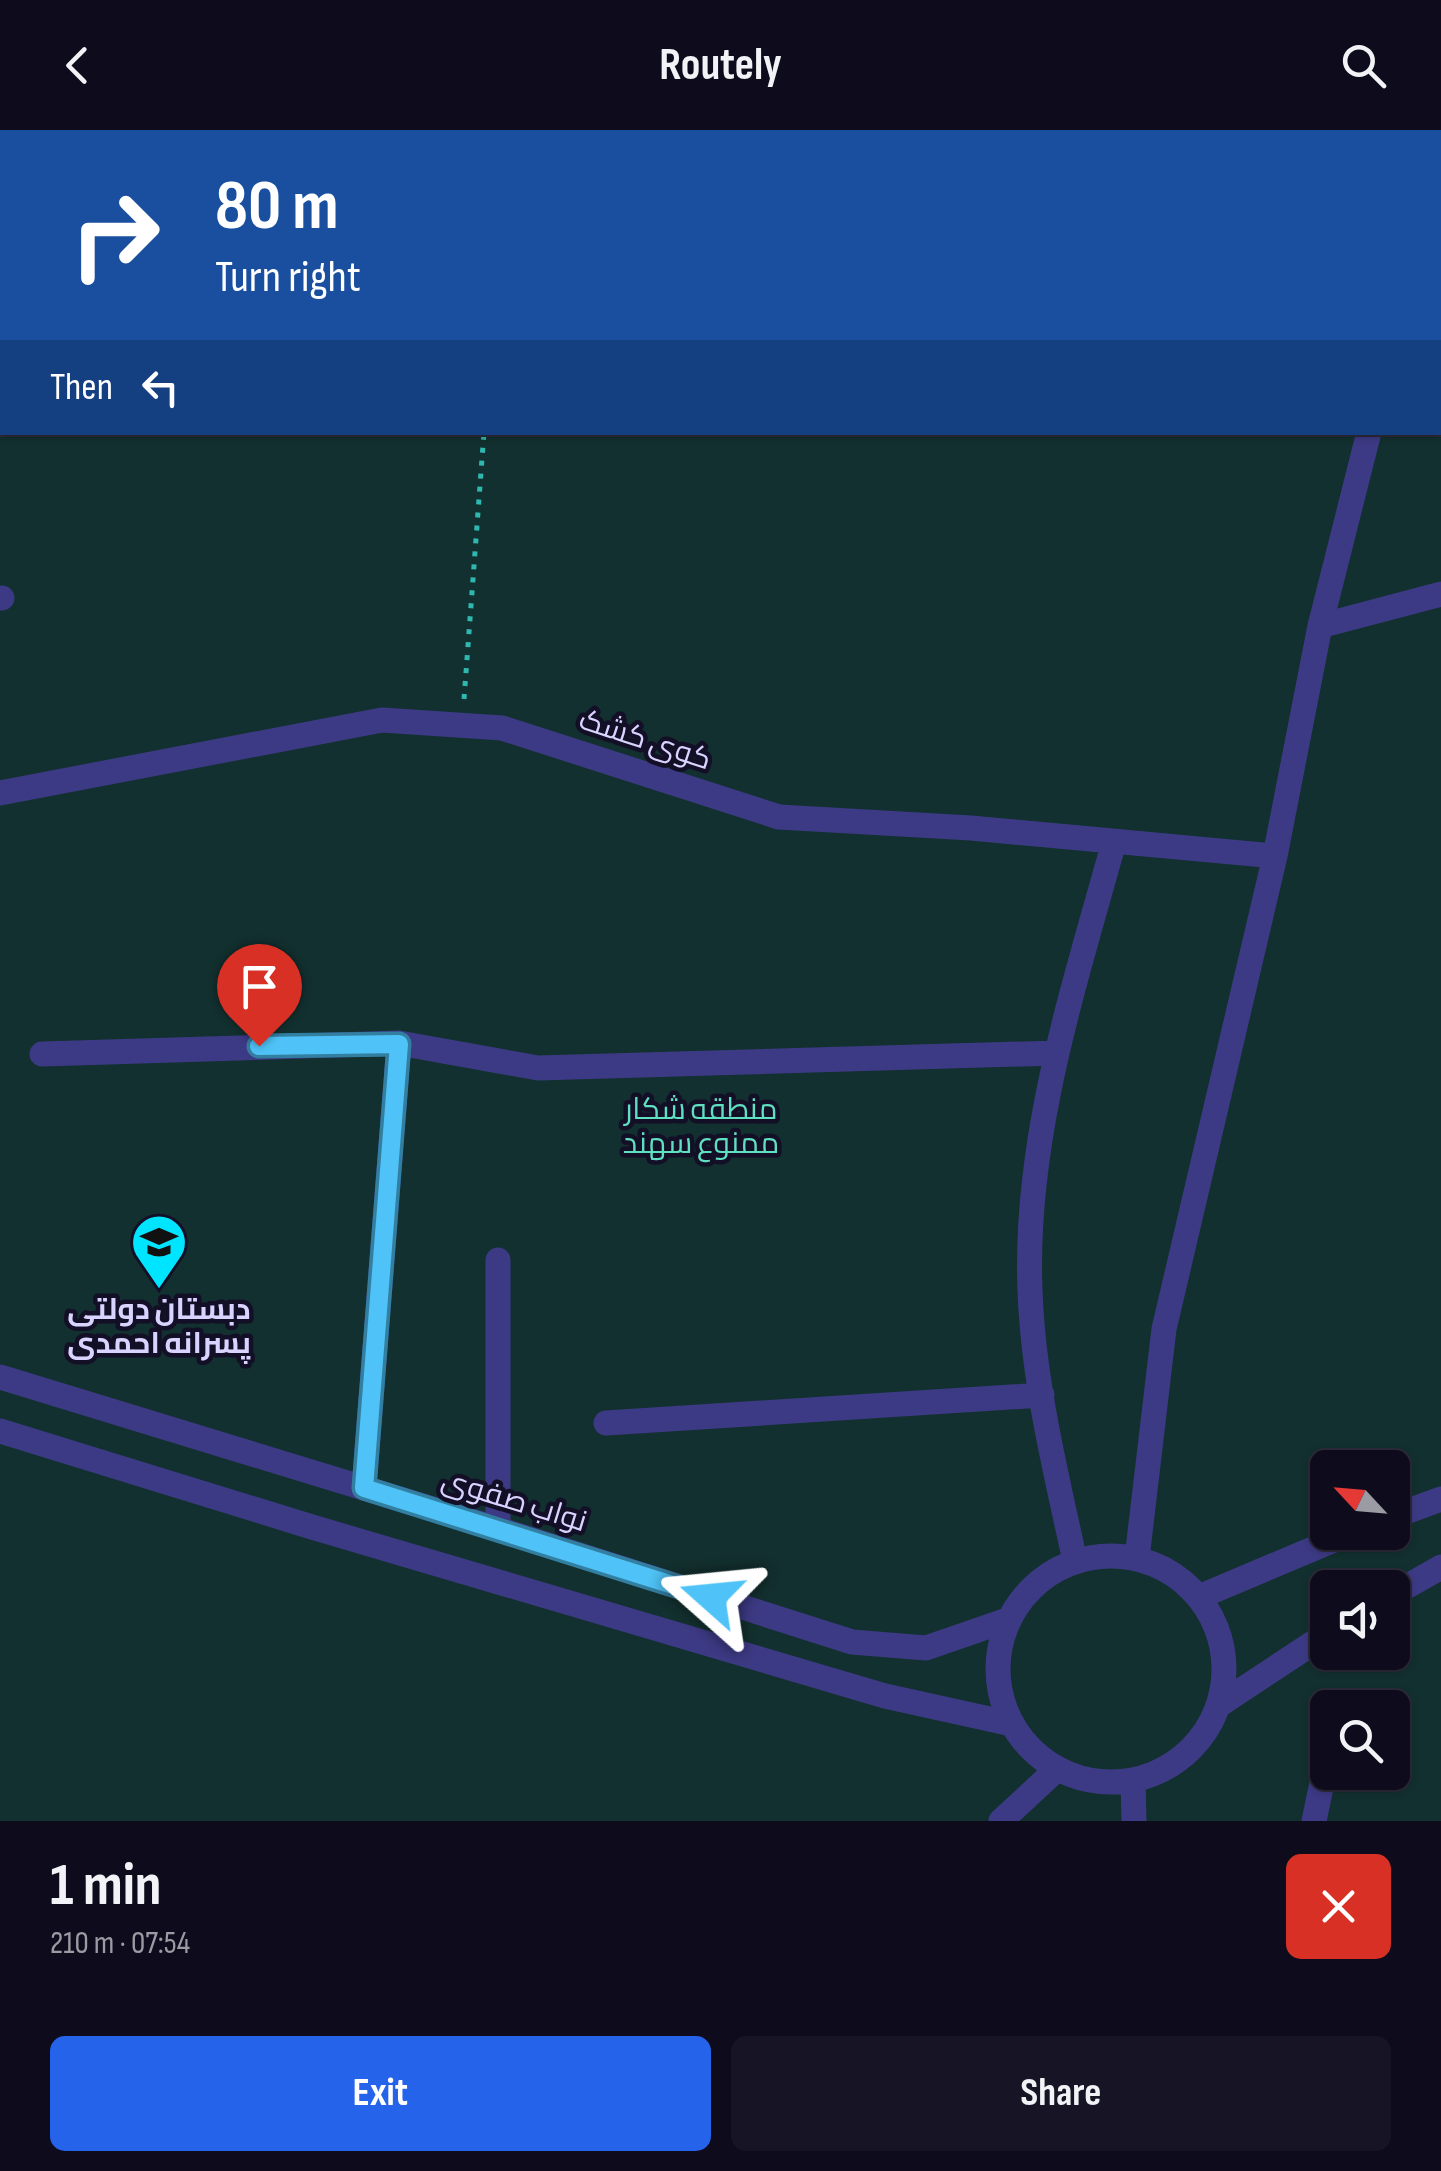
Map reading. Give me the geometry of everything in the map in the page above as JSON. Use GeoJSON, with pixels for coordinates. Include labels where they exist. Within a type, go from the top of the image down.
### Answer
{"type":"FeatureCollection","features":[{"type":"Feature","properties":{"kind":"street"},"geometry":{"type":"LineString","coordinates":[[1138,1558],[1164,1328],[1275,856],[1320,626],[1367,435]]}},
{"type":"Feature","properties":{"kind":"street"},"geometry":{"type":"LineString","coordinates":[[1320,626],[1441,594]]}},
{"type":"Feature","properties":{"kind":"street","name":"کوی کشک"},"geometry":{"type":"LineString","coordinates":[[0,793],[382,720],[502,728],[779,817],[971,828],[1275,856]]}},
{"type":"Feature","properties":{"kind":"street"},"geometry":{"type":"LineString","coordinates":[[1076,1562],[1042,1395],[1030,1290],[1034,1182],[1056,1052],[1114,842]]}},
{"type":"Feature","properties":{"kind":"street"},"geometry":{"type":"LineString","coordinates":[[42,1054],[399,1044],[538,1068],[1056,1052]]}},
{"type":"Feature","properties":{"kind":"street"},"geometry":{"type":"LineString","coordinates":[[364,1488],[399,1044]]}},
{"type":"Feature","properties":{"kind":"street"},"geometry":{"type":"LineString","coordinates":[[498,1260],[498,1529]]}},
{"type":"Feature","properties":{"kind":"street","name":"نواب صفوی"},"geometry":{"type":"LineString","coordinates":[[0,1377],[852,1642],[926,1648],[1010,1619]]}},
{"type":"Feature","properties":{"kind":"street"},"geometry":{"type":"LineString","coordinates":[[606,1424],[1042,1395]]}},
{"type":"Feature","properties":{"kind":"street"},"geometry":{"type":"LineString","coordinates":[[0,1431],[885,1696],[1012,1724]]}},
{"type":"Feature","properties":{"kind":"street"},"geometry":{"type":"LineString","coordinates":[[1410,1510],[1441,1498]]}},
{"type":"Feature","properties":{"kind":"street"},"geometry":{"type":"LineString","coordinates":[[1199,1597],[1310,1550]]}},
{"type":"Feature","properties":{"kind":"street"},"geometry":{"type":"LineString","coordinates":[[1106,1556],[1138,1558],[1171,1573],[1199,1597],[1218,1630],[1225,1667],[1219,1705],[1206,1732],[1186,1754],[1161,1771],[1133,1780],[1094,1782],[1057,1769],[1039,1757],[1012,1724],[1000,1690],[1000,1654],[1010,1619],[1038,1584],[1076,1562],[1106,1556]]}},
{"type":"Feature","properties":{"kind":"street"},"geometry":{"type":"LineString","coordinates":[[1410,1585],[1441,1567]]}},
{"type":"Feature","properties":{"kind":"street"},"geometry":{"type":"LineString","coordinates":[[1219,1705],[1310,1645]]}},
{"type":"Feature","properties":{"kind":"street"},"geometry":{"type":"LineString","coordinates":[[1002,1821],[1057,1769]]}},
{"type":"Feature","properties":{"kind":"street"},"geometry":{"type":"LineString","coordinates":[[1133,1780],[1134,1821]]}},
{"type":"Feature","properties":{"kind":"street"},"geometry":{"type":"LineString","coordinates":[[1314,1821],[1320,1790]]}},
{"type":"Feature","properties":{"kind":"path"},"geometry":{"type":"LineString","coordinates":[[462,724],[484,435]]}},
{"type":"Feature","properties":{"kind":"green space","name":"منطقه شکار ممنوع سهند"},"geometry":{"type":"Polygon","coordinates":[[[0,435],[1441,435],[1441,1821],[0,1821],[0,435]]]}},
{"type":"Feature","properties":{"kind":"place","name":"دبستان دولتی پسرانه احمدی"},"geometry":{"type":"Point","coordinates":[159,1291]}},
{"type":"Feature","properties":{"kind":"route"},"geometry":{"type":"LineString","coordinates":[[259,1046],[399,1044],[364,1488],[711,1597]]}}]}
